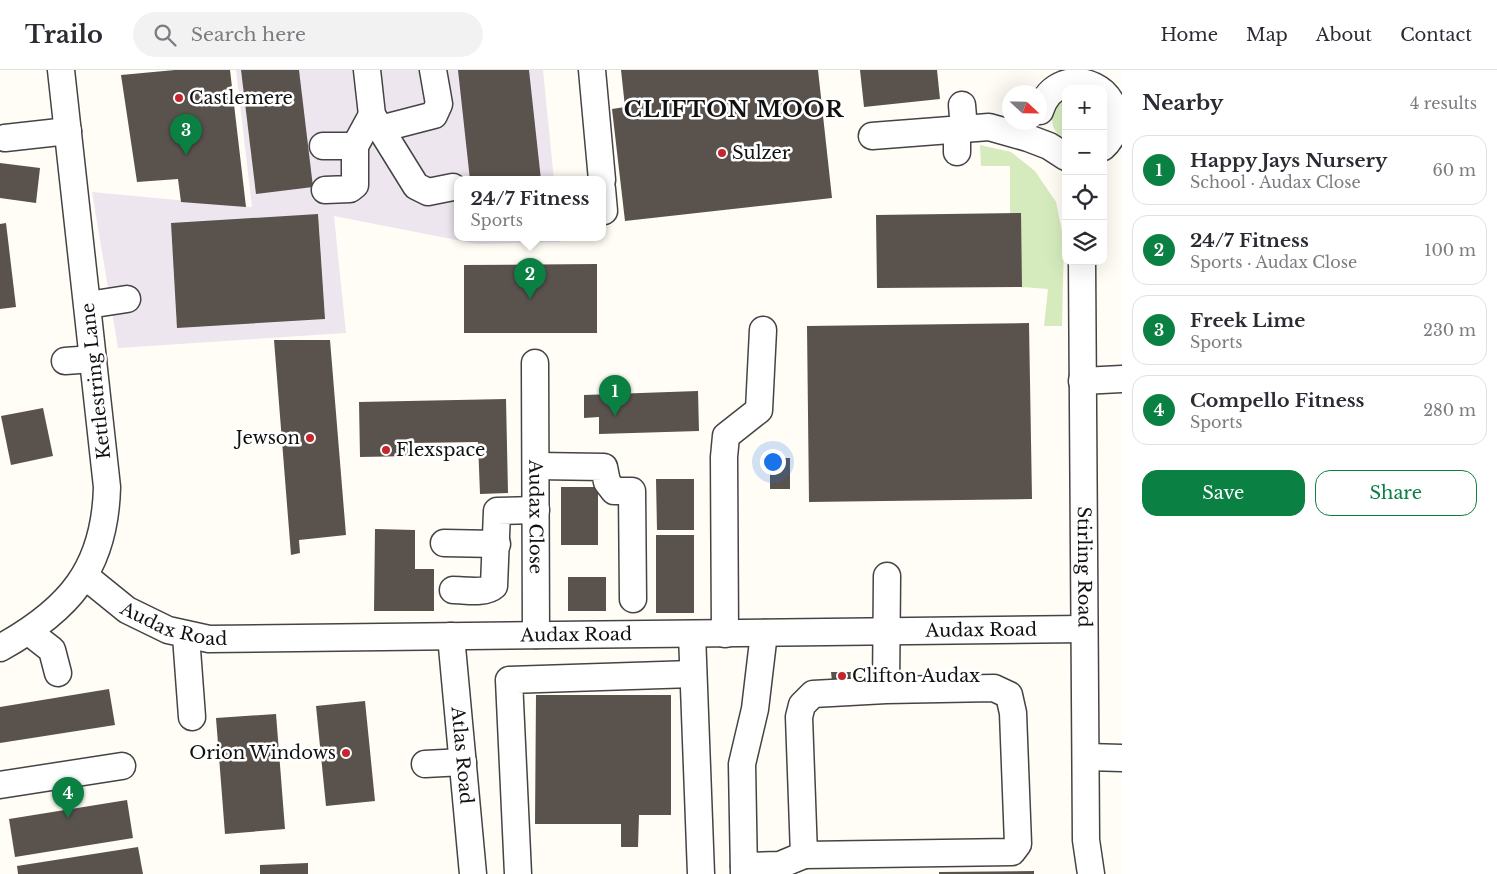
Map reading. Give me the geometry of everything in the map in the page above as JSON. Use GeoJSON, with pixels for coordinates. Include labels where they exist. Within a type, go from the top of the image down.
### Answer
{"type":"FeatureCollection","features":[{"type":"Feature","properties":{"kind":"street","name":"Kettlestring Lane"},"geometry":{"type":"LineString","coordinates":[[0,648],[29,632],[67,600],[86,576],[107,516],[107,487],[61,70]]}},
{"type":"Feature","properties":{"kind":"street"},"geometry":{"type":"LineString","coordinates":[[367,70],[376,122],[421,190],[428,192],[452,187]]}},
{"type":"Feature","properties":{"kind":"street"},"geometry":{"type":"LineString","coordinates":[[325,190],[350,189],[356,185],[355,146],[376,122],[434,115],[439,104],[433,70]]}},
{"type":"Feature","properties":{"kind":"street"},"geometry":{"type":"LineString","coordinates":[[592,70],[602,176]]}},
{"type":"Feature","properties":{"kind":"street"},"geometry":{"type":"LineString","coordinates":[[1068,85],[1074,81],[1098,85]]}},
{"type":"Feature","properties":{"kind":"street"},"geometry":{"type":"LineString","coordinates":[[1107,87],[1122,90]]}},
{"type":"Feature","properties":{"kind":"street"},"geometry":{"type":"LineString","coordinates":[[1047,99],[1062,89]]}},
{"type":"Feature","properties":{"kind":"street"},"geometry":{"type":"LineString","coordinates":[[1107,97],[1114,112],[1110,140]]}},
{"type":"Feature","properties":{"kind":"street"},"geometry":{"type":"LineString","coordinates":[[872,136],[913,143],[973,126],[1060,157]]}},
{"type":"Feature","properties":{"kind":"street"},"geometry":{"type":"LineString","coordinates":[[1043,130],[1042,137],[1060,157]]}},
{"type":"Feature","properties":{"kind":"street"},"geometry":{"type":"LineString","coordinates":[[5,138],[68,131]]}},
{"type":"Feature","properties":{"kind":"street"},"geometry":{"type":"LineString","coordinates":[[323,146],[355,146]]}},
{"type":"Feature","properties":{"kind":"street","name":"Stirling Road"},"geometry":{"type":"LineString","coordinates":[[1082,265],[1085,504],[1084,629],[1087,757],[1086,840],[1091,874]]}},
{"type":"Feature","properties":{"kind":"street"},"geometry":{"type":"LineString","coordinates":[[88,305],[127,299]]}},
{"type":"Feature","properties":{"kind":"street"},"geometry":{"type":"LineString","coordinates":[[726,634],[726,436],[759,410],[763,330]]}},
{"type":"Feature","properties":{"kind":"street"},"geometry":{"type":"LineString","coordinates":[[65,361],[93,359]]}},
{"type":"Feature","properties":{"kind":"street","name":"Audax Close"},"geometry":{"type":"LineString","coordinates":[[535,363],[536,635]]}},
{"type":"Feature","properties":{"kind":"street"},"geometry":{"type":"LineString","coordinates":[[1082,381],[1122,379]]}},
{"type":"Feature","properties":{"kind":"street"},"geometry":{"type":"LineString","coordinates":[[536,466],[604,467],[607,482],[614,492],[632,492],[633,599]]}},
{"type":"Feature","properties":{"kind":"street"},"geometry":{"type":"LineString","coordinates":[[453,590],[483,590],[494,586],[498,544],[497,511],[536,510]]}},
{"type":"Feature","properties":{"kind":"street"},"geometry":{"type":"LineString","coordinates":[[444,543],[498,544]]}},
{"type":"Feature","properties":{"kind":"street","name":"Audax Road"},"geometry":{"type":"LineString","coordinates":[[86,576],[126,610],[186,636],[208,639],[1084,629]]}},
{"type":"Feature","properties":{"kind":"street"},"geometry":{"type":"LineString","coordinates":[[886,690],[887,576]]}},
{"type":"Feature","properties":{"kind":"street"},"geometry":{"type":"LineString","coordinates":[[29,632],[52,650],[58,673]]}},
{"type":"Feature","properties":{"kind":"street"},"geometry":{"type":"LineString","coordinates":[[692,634],[701,874]]}},
{"type":"Feature","properties":{"kind":"street"},"geometry":{"type":"LineString","coordinates":[[764,634],[754,709],[742,764],[744,870],[780,865],[804,855],[1012,852],[1016,847],[1013,713],[1009,695],[994,688],[886,690],[813,694],[802,706],[799,717],[804,855]]}},
{"type":"Feature","properties":{"kind":"street"},"geometry":{"type":"LineString","coordinates":[[186,636],[192,717]]}},
{"type":"Feature","properties":{"kind":"street","name":"Atlas Road"},"geometry":{"type":"LineString","coordinates":[[451,636],[473,874]]}},
{"type":"Feature","properties":{"kind":"street"},"geometry":{"type":"LineString","coordinates":[[518,874],[509,680],[693,674]]}},
{"type":"Feature","properties":{"kind":"street"},"geometry":{"type":"LineString","coordinates":[[1087,757],[1122,758]]}},
{"type":"Feature","properties":{"kind":"street"},"geometry":{"type":"LineString","coordinates":[[426,764],[463,762]]}},
{"type":"Feature","properties":{"kind":"street"},"geometry":{"type":"LineString","coordinates":[[0,785],[122,766]]}},
{"type":"Feature","properties":{"kind":"shaded area"},"geometry":{"type":"Polygon","coordinates":[[[236,70],[543,70],[554,176],[454,176],[454,239],[334,216],[346,333],[118,348],[92,192],[252,207],[236,70]]]}},
{"type":"Feature","properties":{"kind":"shaded area"},"geometry":{"type":"Polygon","coordinates":[[[462,241],[561,242],[477,244],[462,241]]]}},
{"type":"Feature","properties":{"kind":"green space"},"geometry":{"type":"Polygon","coordinates":[[[1062,101],[1062,138],[1055,130],[1052,119],[1062,101]]]}},
{"type":"Feature","properties":{"kind":"green space"},"geometry":{"type":"Polygon","coordinates":[[[980,145],[1011,152],[1035,171],[1056,202],[1062,231],[1062,326],[1044,326],[1048,289],[1022,287],[1010,213],[1010,166],[981,166],[980,145]]]}},
{"type":"Feature","properties":{"kind":"building"},"geometry":{"type":"Polygon","coordinates":[[[175,70],[230,70],[246,207],[181,202],[178,179],[137,182],[121,75],[175,70]]]}},
{"type":"Feature","properties":{"kind":"building"},"geometry":{"type":"Polygon","coordinates":[[[241,70],[299,70],[313,187],[256,194],[241,70]]]}},
{"type":"Feature","properties":{"kind":"building"},"geometry":{"type":"Polygon","coordinates":[[[458,70],[529,70],[541,176],[470,176],[458,70]]]}},
{"type":"Feature","properties":{"kind":"building","name":"Sulzer"},"geometry":{"type":"Polygon","coordinates":[[[621,70],[818,70],[832,198],[625,221],[612,109],[625,107],[621,70]]]}},
{"type":"Feature","properties":{"kind":"building"},"geometry":{"type":"Polygon","coordinates":[[[860,70],[937,70],[940,99],[864,107],[860,70]]]}},
{"type":"Feature","properties":{"kind":"building"},"geometry":{"type":"Polygon","coordinates":[[[0,163],[40,168],[36,203],[0,198],[0,163]]]}},
{"type":"Feature","properties":{"kind":"building"},"geometry":{"type":"Polygon","coordinates":[[[1021,213],[1022,287],[877,288],[876,215],[1021,213]]]}},
{"type":"Feature","properties":{"kind":"building"},"geometry":{"type":"Polygon","coordinates":[[[318,214],[325,319],[177,328],[171,223],[318,214]]]}},
{"type":"Feature","properties":{"kind":"building"},"geometry":{"type":"Polygon","coordinates":[[[6,223],[16,307],[0,309],[0,224],[6,223]]]}},
{"type":"Feature","properties":{"kind":"building"},"geometry":{"type":"Polygon","coordinates":[[[597,264],[597,333],[464,333],[464,265],[597,264]]]}},
{"type":"Feature","properties":{"kind":"building"},"geometry":{"type":"Polygon","coordinates":[[[1029,323],[1032,499],[809,502],[807,326],[1029,323]]]}},
{"type":"Feature","properties":{"kind":"building","name":"Jewson"},"geometry":{"type":"Polygon","coordinates":[[[274,340],[330,340],[346,535],[299,540],[300,553],[291,555],[274,340]]]}},
{"type":"Feature","properties":{"kind":"building"},"geometry":{"type":"Polygon","coordinates":[[[698,391],[699,431],[599,434],[599,417],[584,418],[584,395],[698,391]]]}},
{"type":"Feature","properties":{"kind":"building","name":"Flexspace"},"geometry":{"type":"Polygon","coordinates":[[[506,399],[508,493],[480,494],[478,442],[412,443],[412,456],[360,457],[359,402],[506,399]]]}},
{"type":"Feature","properties":{"kind":"building"},"geometry":{"type":"Polygon","coordinates":[[[43,408],[53,456],[11,465],[1,416],[43,408]]]}},
{"type":"Feature","properties":{"kind":"building"},"geometry":{"type":"Polygon","coordinates":[[[770,458],[790,458],[790,489],[770,489],[770,458]]]}},
{"type":"Feature","properties":{"kind":"building"},"geometry":{"type":"Polygon","coordinates":[[[656,479],[694,479],[694,530],[657,530],[656,479]]]}},
{"type":"Feature","properties":{"kind":"building"},"geometry":{"type":"Polygon","coordinates":[[[561,487],[598,487],[598,545],[561,545],[561,487]]]}},
{"type":"Feature","properties":{"kind":"building"},"geometry":{"type":"Polygon","coordinates":[[[375,529],[415,530],[415,569],[434,569],[434,611],[374,611],[375,529]]]}},
{"type":"Feature","properties":{"kind":"building"},"geometry":{"type":"Polygon","coordinates":[[[656,535],[694,535],[694,613],[656,613],[656,535]]]}},
{"type":"Feature","properties":{"kind":"building"},"geometry":{"type":"Polygon","coordinates":[[[568,577],[606,577],[606,611],[568,611],[568,577]]]}},
{"type":"Feature","properties":{"kind":"building","name":"Clifton Audax"},"geometry":{"type":"Polygon","coordinates":[[[831,672],[853,672],[853,681],[832,681],[831,672]]]}},
{"type":"Feature","properties":{"kind":"building"},"geometry":{"type":"Polygon","coordinates":[[[109,689],[115,725],[0,743],[0,707],[109,689]]]}},
{"type":"Feature","properties":{"kind":"building"},"geometry":{"type":"Polygon","coordinates":[[[536,695],[671,695],[671,815],[639,815],[638,847],[621,847],[621,824],[535,824],[536,695]]]}},
{"type":"Feature","properties":{"kind":"building","name":"Orion Windows"},"geometry":{"type":"Polygon","coordinates":[[[365,701],[375,801],[326,806],[316,706],[365,701]]]}},
{"type":"Feature","properties":{"kind":"building"},"geometry":{"type":"Polygon","coordinates":[[[276,714],[285,829],[225,834],[216,718],[276,714]]]}},
{"type":"Feature","properties":{"kind":"building"},"geometry":{"type":"Polygon","coordinates":[[[127,800],[133,838],[15,857],[9,819],[127,800]]]}},
{"type":"Feature","properties":{"kind":"building"},"geometry":{"type":"Polygon","coordinates":[[[138,847],[143,874],[18,874],[17,866],[138,847]]]}},
{"type":"Feature","properties":{"kind":"building"},"geometry":{"type":"Polygon","coordinates":[[[308,863],[308,874],[260,874],[260,865],[308,863]]]}},
{"type":"Feature","properties":{"kind":"building"},"geometry":{"type":"Polygon","coordinates":[[[1034,871],[1034,874],[939,874],[939,872],[1034,871]]]}},
{"type":"Feature","properties":{"kind":"place","name":"Castlemere"},"geometry":{"type":"Point","coordinates":[179,98]}},
{"type":"Feature","properties":{"kind":"place","name":"Sulzer"},"geometry":{"type":"Point","coordinates":[722,153]}},
{"type":"Feature","properties":{"kind":"place","name":"Freek Lime"},"geometry":{"type":"Point","coordinates":[186,155]}},
{"type":"Feature","properties":{"kind":"place","name":"24/7 Fitness"},"geometry":{"type":"Point","coordinates":[530,299]}},
{"type":"Feature","properties":{"kind":"place","name":"Happy Jays Nursery"},"geometry":{"type":"Point","coordinates":[615,416]}},
{"type":"Feature","properties":{"kind":"place","name":"Jewson"},"geometry":{"type":"Point","coordinates":[310,438]}},
{"type":"Feature","properties":{"kind":"place","name":"Flexspace"},"geometry":{"type":"Point","coordinates":[386,450]}},
{"type":"Feature","properties":{"kind":"place","name":"Clifton Audax"},"geometry":{"type":"Point","coordinates":[842,676]}},
{"type":"Feature","properties":{"kind":"place","name":"Orion Windows"},"geometry":{"type":"Point","coordinates":[346,753]}},
{"type":"Feature","properties":{"kind":"place","name":"Compello Fitness"},"geometry":{"type":"Point","coordinates":[68,818]}},
{"type":"Feature","properties":{"kind":"district","name":"CLIFTON MOOR"},"geometry":{"type":"Point","coordinates":[734,109]}}]}
